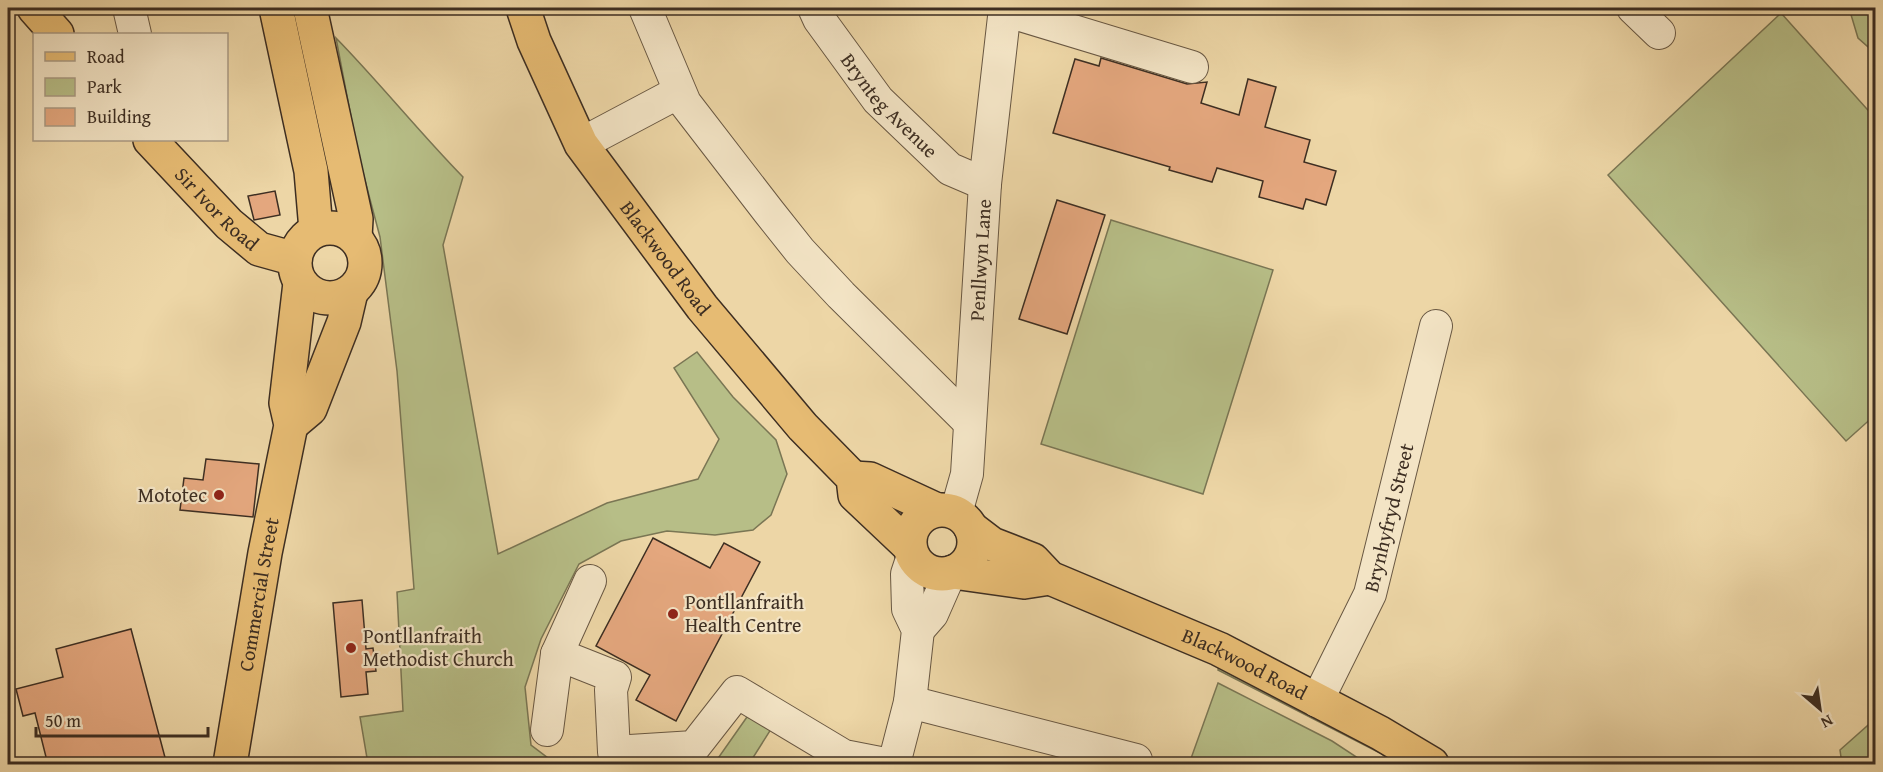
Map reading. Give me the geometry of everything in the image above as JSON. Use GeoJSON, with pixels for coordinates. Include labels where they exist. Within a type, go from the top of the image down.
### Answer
{"type":"FeatureCollection","features":[{"type":"Feature","properties":{"kind":"main road"},"geometry":{"type":"LineString","coordinates":[[34,8],[56,33]]}},
{"type":"Feature","properties":{"kind":"main road"},"geometry":{"type":"LineString","coordinates":[[276,8],[311,171],[316,230],[328,227],[345,230],[363,247],[366,259],[360,282],[351,292],[336,298],[324,298],[309,292],[298,271]]}},
{"type":"Feature","properties":{"kind":"main road"},"geometry":{"type":"LineString","coordinates":[[310,8],[356,219],[355,237]]}},
{"type":"Feature","properties":{"kind":"main road","name":"Blackwood Road"},"geometry":{"type":"LineString","coordinates":[[523,8],[534,40],[581,144],[702,307],[803,427],[853,478],[855,495],[911,551]]}},
{"type":"Feature","properties":{"kind":"main road","name":"Sir Ivor Road"},"geometry":{"type":"LineString","coordinates":[[151,141],[229,224],[259,249],[298,271]]}},
{"type":"Feature","properties":{"kind":"main road","name":"Commercial Street"},"geometry":{"type":"LineString","coordinates":[[230,765],[265,553],[291,425],[286,402],[298,271],[298,247],[316,230]]}},
{"type":"Feature","properties":{"kind":"main road"},"geometry":{"type":"LineString","coordinates":[[291,425],[310,409],[344,322],[351,292]]}},
{"type":"Feature","properties":{"kind":"main road","name":"Blackwood Road"},"geometry":{"type":"LineString","coordinates":[[853,478],[870,479],[955,517],[992,544],[1033,560],[1050,578],[1219,649],[1380,733],[1432,765]]}},
{"type":"Feature","properties":{"kind":"main road"},"geometry":{"type":"LineString","coordinates":[[925,514],[955,517],[973,549],[962,567],[952,573],[932,573],[924,569],[911,551],[910,535],[916,523],[925,514]]}},
{"type":"Feature","properties":{"kind":"main road","name":"Blackwood Road"},"geometry":{"type":"LineString","coordinates":[[952,573],[1024,582],[1050,578]]}},
{"type":"Feature","properties":{"kind":"street"},"geometry":{"type":"LineString","coordinates":[[129,8],[135,33]]}},
{"type":"Feature","properties":{"kind":"street"},"geometry":{"type":"LineString","coordinates":[[645,8],[679,92],[800,251],[903,359],[969,422]]}},
{"type":"Feature","properties":{"kind":"street","name":"Brynteg Avenue"},"geometry":{"type":"LineString","coordinates":[[813,8],[819,20],[878,100],[950,169],[985,184]]}},
{"type":"Feature","properties":{"kind":"street"},"geometry":{"type":"LineString","coordinates":[[1633,8],[1659,33]]}},
{"type":"Feature","properties":{"kind":"street"},"geometry":{"type":"LineString","coordinates":[[1005,9],[1192,67]]}},
{"type":"Feature","properties":{"kind":"street","name":"Penllwyn Lane"},"geometry":{"type":"LineString","coordinates":[[955,517],[967,474],[985,184],[1005,9]]}},
{"type":"Feature","properties":{"kind":"street"},"geometry":{"type":"LineString","coordinates":[[581,144],[679,92]]}},
{"type":"Feature","properties":{"kind":"street","name":"Brynhyfryd Street"},"geometry":{"type":"LineString","coordinates":[[1317,701],[1370,594],[1436,326]]}},
{"type":"Feature","properties":{"kind":"street"},"geometry":{"type":"LineString","coordinates":[[894,765],[910,702],[918,630],[908,609],[907,574],[911,551]]}},
{"type":"Feature","properties":{"kind":"street"},"geometry":{"type":"LineString","coordinates":[[918,630],[932,614],[952,573]]}},
{"type":"Feature","properties":{"kind":"street"},"geometry":{"type":"LineString","coordinates":[[547,730],[557,654],[590,581]]}},
{"type":"Feature","properties":{"kind":"street"},"geometry":{"type":"LineString","coordinates":[[557,654],[615,676],[611,690],[614,752],[694,747],[737,692],[844,756],[885,765]]}},
{"type":"Feature","properties":{"kind":"street"},"geometry":{"type":"LineString","coordinates":[[910,702],[1136,760]]}},
{"type":"Feature","properties":{"kind":"green space"},"geometry":{"type":"Polygon","coordinates":[[[1849,8],[1875,8],[1875,53],[1858,38],[1849,8]]]}},
{"type":"Feature","properties":{"kind":"green space"},"geometry":{"type":"Polygon","coordinates":[[[1781,13],[1875,118],[1875,415],[1846,441],[1608,175],[1781,13]]]}},
{"type":"Feature","properties":{"kind":"green space"},"geometry":{"type":"Polygon","coordinates":[[[336,38],[463,177],[443,245],[498,554],[607,503],[698,479],[719,439],[674,368],[697,352],[733,397],[776,440],[787,474],[771,515],[753,530],[715,535],[667,531],[621,541],[579,564],[541,639],[525,687],[531,745],[556,764],[368,764],[360,717],[403,711],[397,592],[414,589],[397,371],[380,237],[358,154],[336,38]]]}},
{"type":"Feature","properties":{"kind":"green space"},"geometry":{"type":"Polygon","coordinates":[[[1111,220],[1273,270],[1203,494],[1041,444],[1111,220]]]}},
{"type":"Feature","properties":{"kind":"green space"},"geometry":{"type":"Polygon","coordinates":[[[1219,665],[1408,764],[1396,764],[1380,753],[1218,670],[1219,665]]]}},
{"type":"Feature","properties":{"kind":"green space"},"geometry":{"type":"Polygon","coordinates":[[[1218,683],[1332,741],[1367,764],[1189,764],[1218,683]]]}},
{"type":"Feature","properties":{"kind":"green space"},"geometry":{"type":"Polygon","coordinates":[[[747,717],[773,726],[749,764],[714,764],[747,717]]]}},
{"type":"Feature","properties":{"kind":"green space"},"geometry":{"type":"Polygon","coordinates":[[[1875,719],[1875,764],[1842,764],[1840,750],[1875,719]]]}},
{"type":"Feature","properties":{"kind":"building"},"geometry":{"type":"Polygon","coordinates":[[[1101,58],[1187,84],[1207,82],[1201,103],[1239,115],[1248,79],[1276,87],[1265,127],[1310,140],[1304,162],[1336,171],[1326,205],[1306,199],[1303,209],[1259,197],[1263,181],[1217,168],[1212,182],[1169,170],[1170,167],[1053,133],[1075,59],[1099,66],[1101,58]]]}},
{"type":"Feature","properties":{"kind":"building"},"geometry":{"type":"Polygon","coordinates":[[[275,191],[280,215],[254,220],[248,196],[275,191]]]}},
{"type":"Feature","properties":{"kind":"building"},"geometry":{"type":"Polygon","coordinates":[[[1057,200],[1105,215],[1067,334],[1019,319],[1057,200]]]}},
{"type":"Feature","properties":{"kind":"building","name":"Mototec"},"geometry":{"type":"Polygon","coordinates":[[[206,459],[259,464],[253,517],[180,510],[184,478],[203,480],[206,459]]]}},
{"type":"Feature","properties":{"kind":"building","name":"Pontllanfraith Health Centre"},"geometry":{"type":"Polygon","coordinates":[[[653,538],[710,568],[724,543],[760,562],[676,721],[636,700],[650,675],[596,646],[653,538]]]}},
{"type":"Feature","properties":{"kind":"building","name":"Pontllanfraith Methodist Church"},"geometry":{"type":"Polygon","coordinates":[[[362,600],[366,649],[373,648],[376,671],[366,672],[368,694],[341,697],[333,603],[362,600]]]}},
{"type":"Feature","properties":{"kind":"building"},"geometry":{"type":"Polygon","coordinates":[[[131,629],[167,765],[48,765],[35,713],[23,716],[16,689],[63,677],[56,649],[131,629]]]}},
{"type":"Feature","properties":{"kind":"place","name":"Mototec"},"geometry":{"type":"Point","coordinates":[219,495]}},
{"type":"Feature","properties":{"kind":"place","name":"Pontllanfraith Health Centre"},"geometry":{"type":"Point","coordinates":[673,614]}},
{"type":"Feature","properties":{"kind":"place","name":"Pontllanfraith Methodist Church"},"geometry":{"type":"Point","coordinates":[351,648]}}]}
